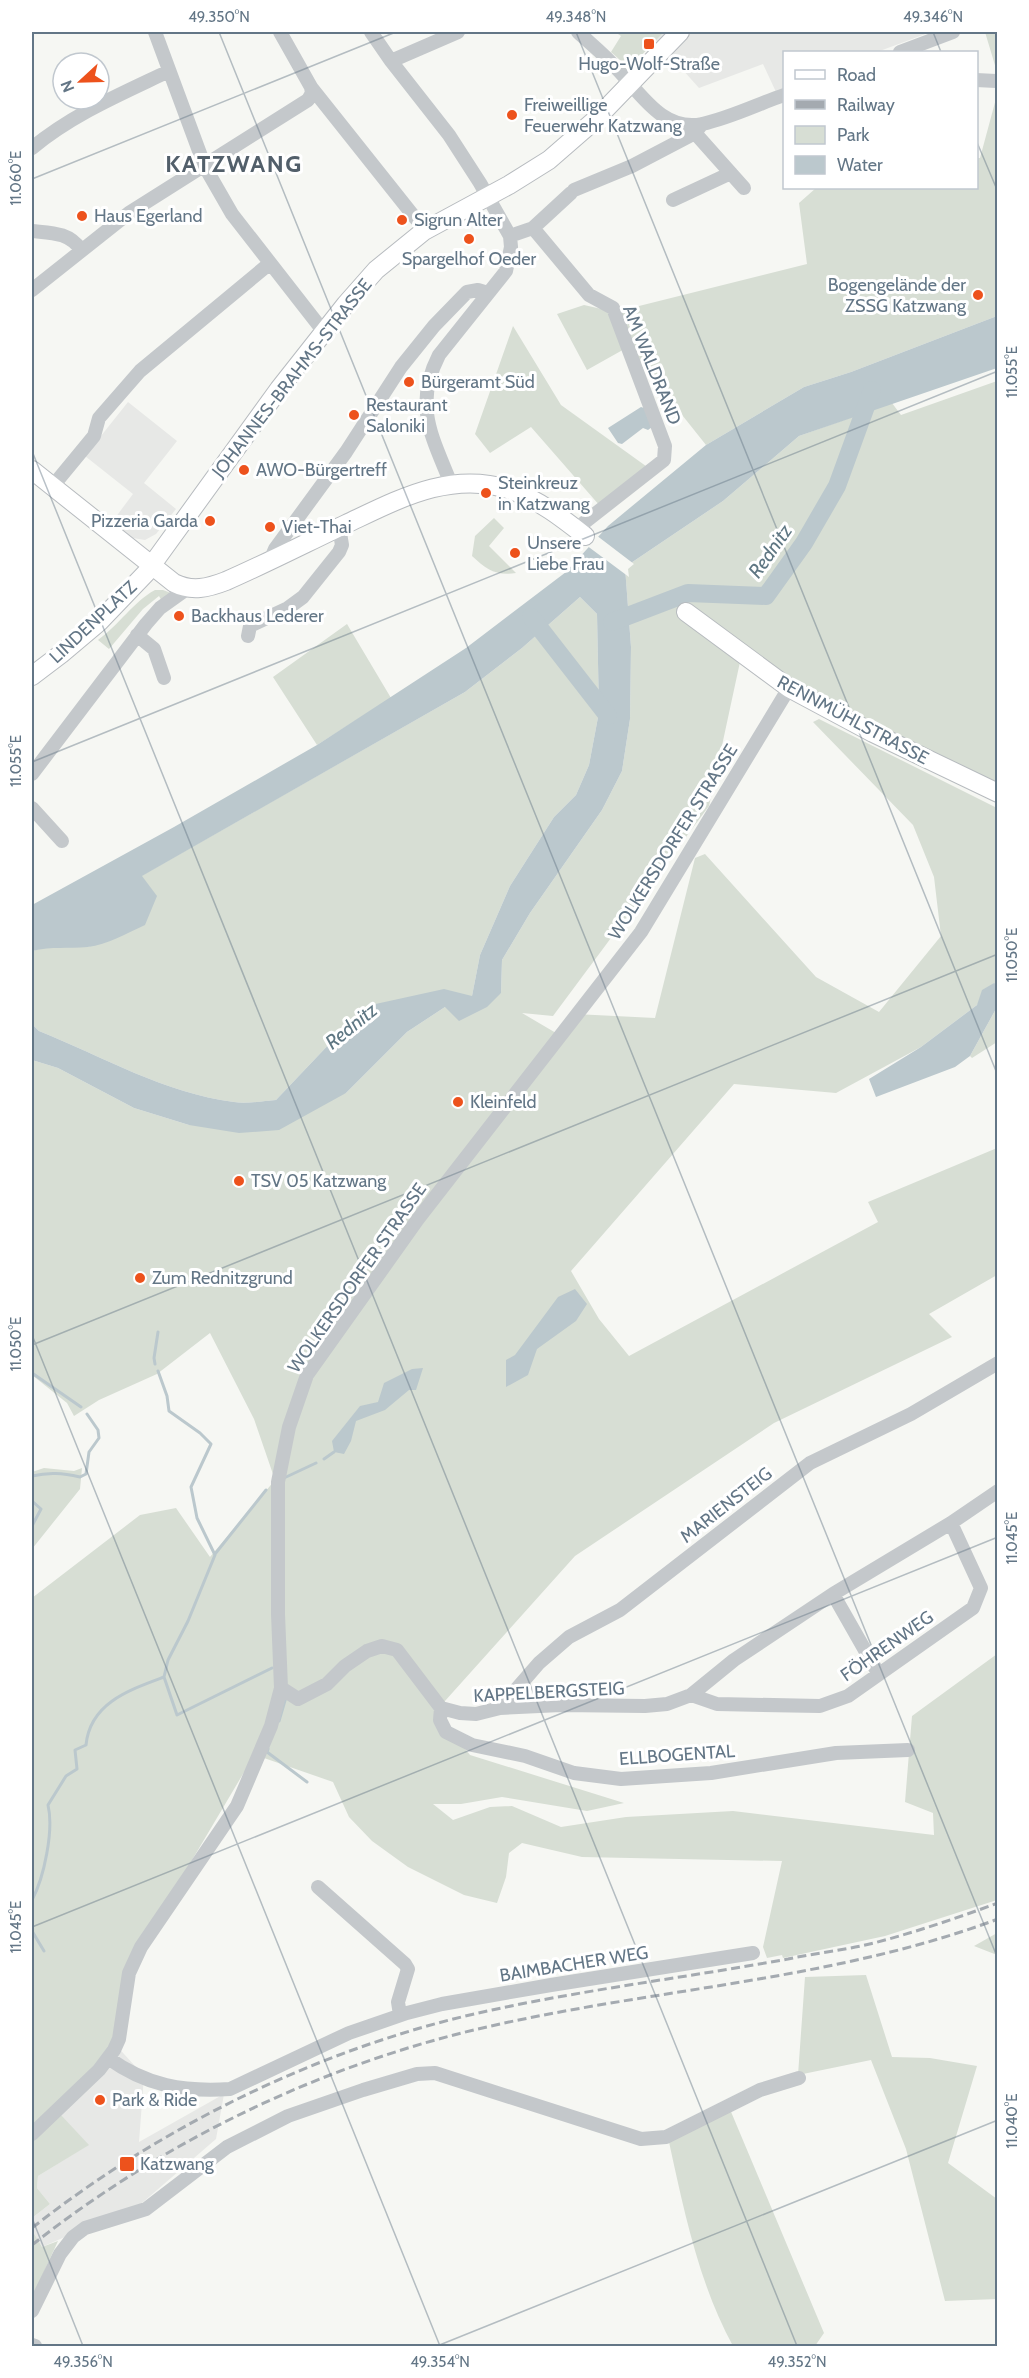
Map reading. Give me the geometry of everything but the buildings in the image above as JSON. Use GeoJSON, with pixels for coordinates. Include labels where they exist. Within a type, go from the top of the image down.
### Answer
{"type":"FeatureCollection","features":[{"type":"Feature","properties":{"kind":"main road","name":"JOHANNES-BRAHMS-STRASSE"},"geometry":{"type":"LineString","coordinates":[[152,565],[239,442],[357,290],[393,254],[430,227],[549,160],[576,138],[631,85],[680,32]]}},
{"type":"Feature","properties":{"kind":"main road"},"geometry":{"type":"LineString","coordinates":[[32,470],[174,583],[188,588],[198,589],[218,584],[412,493],[451,484],[477,483],[510,490],[543,505],[581,532]]}},
{"type":"Feature","properties":{"kind":"main road","name":"LINDENPLATZ"},"geometry":{"type":"LineString","coordinates":[[32,676],[99,622],[152,565]]}},
{"type":"Feature","properties":{"kind":"main road","name":"RENNMÜHLSTRASSE"},"geometry":{"type":"LineString","coordinates":[[686,612],[789,688],[873,733],[998,793]]}},
{"type":"Feature","properties":{"kind":"street"},"geometry":{"type":"LineString","coordinates":[[155,32],[205,167],[232,214],[324,332]]}},
{"type":"Feature","properties":{"kind":"street"},"geometry":{"type":"LineString","coordinates":[[280,32],[311,87],[416,219]]}},
{"type":"Feature","properties":{"kind":"street"},"geometry":{"type":"LineString","coordinates":[[371,32],[449,135],[510,236],[511,247],[506,271],[439,356],[427,396],[426,418],[451,484]]}},
{"type":"Feature","properties":{"kind":"street"},"geometry":{"type":"LineString","coordinates":[[391,61],[458,32]]}},
{"type":"Feature","properties":{"kind":"street"},"geometry":{"type":"LineString","coordinates":[[578,32],[649,106],[667,119],[698,129],[744,188]]}},
{"type":"Feature","properties":{"kind":"street"},"geometry":{"type":"LineString","coordinates":[[903,51],[953,32]]}},
{"type":"Feature","properties":{"kind":"street"},"geometry":{"type":"LineString","coordinates":[[32,148],[52,131],[84,111],[169,71]]}},
{"type":"Feature","properties":{"kind":"street"},"geometry":{"type":"LineString","coordinates":[[978,80],[996,81]]}},
{"type":"Feature","properties":{"kind":"street"},"geometry":{"type":"LineString","coordinates":[[32,290],[129,213],[308,100],[312,93],[311,87]]}},
{"type":"Feature","properties":{"kind":"street"},"geometry":{"type":"LineString","coordinates":[[510,236],[533,228],[573,191],[632,166],[698,129],[783,95]]}},
{"type":"Feature","properties":{"kind":"street"},"geometry":{"type":"LineString","coordinates":[[673,201],[731,173]]}},
{"type":"Feature","properties":{"kind":"street","name":"AM WALDRAND"},"geometry":{"type":"LineString","coordinates":[[533,228],[589,295],[613,308],[665,446],[664,460],[581,532]]}},
{"type":"Feature","properties":{"kind":"street"},"geometry":{"type":"LineString","coordinates":[[32,231],[63,234],[74,240],[81,250]]}},
{"type":"Feature","properties":{"kind":"street"},"geometry":{"type":"LineString","coordinates":[[52,487],[94,436],[99,418],[140,371],[269,264]]}},
{"type":"Feature","properties":{"kind":"street"},"geometry":{"type":"LineString","coordinates":[[270,561],[274,549],[346,452],[401,367],[434,326],[467,292],[478,290],[488,292]]}},
{"type":"Feature","properties":{"kind":"street"},"geometry":{"type":"LineString","coordinates":[[248,636],[250,626],[288,608],[303,597],[339,552],[342,545],[339,528]]}},
{"type":"Feature","properties":{"kind":"street","name":"LINDENPLATZ"},"geometry":{"type":"LineString","coordinates":[[32,774],[155,613],[188,588]]}},
{"type":"Feature","properties":{"kind":"street"},"geometry":{"type":"LineString","coordinates":[[137,635],[157,650],[164,678]]}},
{"type":"Feature","properties":{"kind":"street","name":"WOLKERSDORFER STRASSE"},"geometry":{"type":"LineString","coordinates":[[32,2134],[99,2070],[108,2058],[119,2039],[129,1973],[141,1947],[237,1806],[271,1726],[281,1688],[278,1614],[278,1482],[289,1427],[307,1375],[418,1219],[641,932],[789,688]]}},
{"type":"Feature","properties":{"kind":"street"},"geometry":{"type":"LineString","coordinates":[[32,808],[62,841]]}},
{"type":"Feature","properties":{"kind":"street","name":"MARIENSTEIG"},"geometry":{"type":"LineString","coordinates":[[500,1708],[539,1663],[569,1637],[620,1610],[810,1463],[911,1414],[998,1363]]}},
{"type":"Feature","properties":{"kind":"street","name":"KAPPELBERGSTEIG"},"geometry":{"type":"LineString","coordinates":[[441,1708],[459,1713],[476,1714],[500,1708],[561,1705],[645,1706],[667,1704],[691,1695],[734,1660],[833,1594],[951,1523],[998,1491]]}},
{"type":"Feature","properties":{"kind":"street","name":"FÖHRENWEG"},"geometry":{"type":"LineString","coordinates":[[691,1695],[717,1704],[820,1706],[848,1696],[973,1608],[981,1588],[951,1523]]}},
{"type":"Feature","properties":{"kind":"street"},"geometry":{"type":"LineString","coordinates":[[833,1594],[879,1673]]}},
{"type":"Feature","properties":{"kind":"street"},"geometry":{"type":"LineString","coordinates":[[281,1688],[298,1699],[327,1684],[345,1666],[367,1651],[382,1646],[397,1650],[441,1708]]}},
{"type":"Feature","properties":{"kind":"street","name":"ELLBOGENTAL"},"geometry":{"type":"LineString","coordinates":[[441,1708],[440,1720],[446,1732],[472,1745],[525,1756],[574,1773],[621,1779],[711,1773],[836,1753],[908,1750]]}},
{"type":"Feature","properties":{"kind":"street"},"geometry":{"type":"LineString","coordinates":[[318,1887],[405,1964],[408,1969],[398,2002],[400,2015]]}},
{"type":"Feature","properties":{"kind":"street","name":"BAIMBACHER WEG"},"geometry":{"type":"LineString","coordinates":[[108,2058],[135,2076],[156,2084],[230,2090],[349,2033],[400,2015],[442,2004],[518,1990],[753,1953]]}},
{"type":"Feature","properties":{"kind":"street"},"geometry":{"type":"LineString","coordinates":[[32,2311],[60,2254],[73,2237],[85,2228],[101,2221],[146,2209],[227,2147],[288,2116],[417,2074],[435,2073],[641,2139],[666,2137],[760,2090],[799,2078]]}},
{"type":"Feature","properties":{"kind":"street"},"geometry":{"type":"LineString","coordinates":[[32,2294],[45,2281]]}},
{"type":"Feature","properties":{"kind":"shaded area"},"geometry":{"type":"Polygon","coordinates":[[[664,32],[931,32],[880,51],[783,51],[783,88],[776,92],[763,64],[699,88],[656,40],[664,32]]]}},
{"type":"Feature","properties":{"kind":"shaded area"},"geometry":{"type":"Polygon","coordinates":[[[128,402],[177,441],[144,483],[176,509],[156,534],[145,540],[133,538],[112,522],[133,494],[85,456],[128,402]]]}},
{"type":"Feature","properties":{"kind":"shaded area"},"geometry":{"type":"Polygon","coordinates":[[[114,2043],[144,2076],[139,2142],[224,2094],[216,2139],[142,2203],[42,2247],[32,2230],[32,2218],[50,2204],[37,2188],[38,2176],[88,2145],[60,2115],[114,2043]]]}},
{"type":"Feature","properties":{"kind":"green space"},"geometry":{"type":"Polygon","coordinates":[[[615,32],[664,32],[629,68],[611,52],[621,36],[615,32]]]}},
{"type":"Feature","properties":{"kind":"green space"},"geometry":{"type":"Polygon","coordinates":[[[985,32],[997,32],[997,72],[985,32]]]}},
{"type":"Feature","properties":{"kind":"green space"},"geometry":{"type":"Polygon","coordinates":[[[997,95],[997,316],[851,372],[804,387],[706,445],[628,347],[587,370],[557,314],[584,305],[615,312],[807,264],[799,203],[815,189],[978,189],[978,158],[980,158],[997,95]]]}},
{"type":"Feature","properties":{"kind":"green space"},"geometry":{"type":"Polygon","coordinates":[[[513,326],[561,405],[650,469],[600,506],[531,427],[490,453],[475,434],[513,326]]]}},
{"type":"Feature","properties":{"kind":"green space"},"geometry":{"type":"Polygon","coordinates":[[[997,381],[997,783],[826,704],[743,648],[709,806],[553,1016],[522,1013],[556,1033],[575,1014],[655,1018],[695,858],[705,854],[816,977],[879,1012],[941,936],[934,877],[913,825],[813,722],[819,719],[997,808],[997,984],[994,983],[977,1005],[921,1047],[836,1093],[734,1084],[571,1271],[599,1319],[629,1356],[878,1222],[868,1202],[997,1148],[997,1275],[929,1314],[952,1337],[774,1423],[575,1556],[436,1711],[470,1755],[624,1803],[587,1811],[502,1797],[461,1804],[433,1804],[453,1820],[490,1807],[512,1806],[561,1827],[626,1817],[733,1811],[934,1835],[933,1813],[905,1802],[912,1716],[997,1654],[997,1900],[885,1936],[783,1958],[782,1955],[767,1958],[763,1947],[782,1861],[582,1857],[522,1843],[509,1853],[506,1877],[497,1903],[464,1895],[408,1867],[372,1841],[349,1817],[333,1782],[264,1758],[256,1752],[131,1963],[114,2043],[61,2115],[89,2145],[38,2176],[37,2188],[50,2204],[32,2218],[32,1598],[140,1515],[176,1508],[210,1557],[275,1480],[254,1419],[210,1333],[157,1374],[99,1400],[74,1416],[67,1403],[32,1375],[32,1060],[58,1068],[134,1108],[189,1125],[346,1093],[407,1032],[445,1007],[501,993],[502,960],[530,913],[602,810],[622,771],[630,719],[631,647],[625,567],[723,501],[799,436],[892,403],[901,415],[997,381]]]}},
{"type":"Feature","properties":{"kind":"green space"},"geometry":{"type":"Polygon","coordinates":[[[494,518],[504,528],[489,546],[516,573],[503,574],[492,571],[472,556],[475,536],[494,518]]]}},
{"type":"Feature","properties":{"kind":"green space"},"geometry":{"type":"Polygon","coordinates":[[[155,590],[163,590],[176,595],[163,603],[159,596],[143,609],[109,649],[98,640],[140,601],[155,590]]]}},
{"type":"Feature","properties":{"kind":"green space"},"geometry":{"type":"Polygon","coordinates":[[[580,597],[597,614],[599,712],[589,765],[576,795],[554,817],[510,886],[480,955],[472,996],[333,1040],[276,1100],[250,1103],[234,1102],[183,1091],[135,1073],[39,1031],[32,1024],[32,951],[51,946],[89,947],[141,876],[465,692],[522,648],[580,597]]]}},
{"type":"Feature","properties":{"kind":"green space"},"geometry":{"type":"Polygon","coordinates":[[[347,624],[391,698],[317,745],[273,677],[347,624]]]}},
{"type":"Feature","properties":{"kind":"green space"},"geometry":{"type":"Polygon","coordinates":[[[997,1007],[997,1042],[972,1058],[970,1056],[997,1007]]]}},
{"type":"Feature","properties":{"kind":"green space"},"geometry":{"type":"Polygon","coordinates":[[[44,1468],[74,1471],[82,1468],[80,1489],[32,1549],[32,1472],[44,1468]]]}},
{"type":"Feature","properties":{"kind":"green space"},"geometry":{"type":"Polygon","coordinates":[[[997,1933],[997,1955],[974,1946],[997,1933]]]}},
{"type":"Feature","properties":{"kind":"green space"},"geometry":{"type":"Polygon","coordinates":[[[866,1975],[892,2057],[930,2058],[977,2066],[948,2163],[997,2199],[997,2299],[945,2301],[906,2149],[871,2060],[798,2075],[805,1977],[866,1975]]]}},
{"type":"Feature","properties":{"kind":"green space"},"geometry":{"type":"Polygon","coordinates":[[[729,2107],[824,2333],[815,2346],[733,2346],[711,2298],[694,2247],[669,2142],[729,2107]]]}},
{"type":"Feature","properties":{"kind":"green space"},"geometry":{"type":"Polygon","coordinates":[[[32,2230],[42,2247],[58,2241],[32,2298],[32,2230]]]}},
{"type":"Feature","properties":{"kind":"water"},"geometry":{"type":"Polygon","coordinates":[[[997,316],[997,368],[799,436],[723,501],[625,567],[631,647],[630,719],[622,771],[602,810],[530,913],[502,960],[501,993],[487,1007],[459,1021],[445,1007],[407,1032],[346,1093],[279,1130],[239,1133],[189,1125],[134,1108],[58,1068],[32,1060],[32,1024],[39,1031],[135,1073],[183,1091],[239,1103],[276,1100],[333,1040],[371,1005],[444,989],[472,996],[480,955],[510,886],[554,817],[576,795],[589,765],[599,712],[597,614],[580,597],[522,648],[465,692],[142,876],[157,896],[145,925],[95,946],[32,951],[32,905],[317,745],[466,648],[566,572],[608,526],[706,445],[804,387],[851,372],[997,316]]]}},
{"type":"Feature","properties":{"kind":"water"},"geometry":{"type":"Polygon","coordinates":[[[641,407],[644,408],[652,427],[648,430],[643,428],[622,444],[618,443],[608,428],[641,407]]]}},
{"type":"Feature","properties":{"kind":"water"},"geometry":{"type":"Polygon","coordinates":[[[994,983],[997,984],[997,1007],[970,1056],[955,1067],[876,1097],[869,1079],[921,1047],[977,1005],[982,990],[994,983]]]}},
{"type":"Feature","properties":{"kind":"water"},"geometry":{"type":"Polygon","coordinates":[[[575,1289],[587,1304],[576,1321],[537,1349],[528,1375],[506,1387],[506,1360],[515,1355],[558,1297],[575,1289]]]}},
{"type":"Feature","properties":{"kind":"water"},"geometry":{"type":"Polygon","coordinates":[[[423,1368],[416,1390],[409,1390],[385,1410],[356,1421],[351,1441],[344,1454],[334,1452],[332,1441],[360,1406],[378,1402],[384,1383],[412,1369],[423,1368]]]}},
{"type":"Feature","properties":{"kind":"pier"},"geometry":{"type":"Polygon","coordinates":[[[596,535],[634,564],[628,569],[629,577],[586,545],[596,535]]]}},
{"type":"Feature","properties":{"kind":"waterway","name":"Rednitz"},"geometry":{"type":"LineString","coordinates":[[612,622],[688,593],[766,596],[804,543],[837,486],[872,390]]}},
{"type":"Feature","properties":{"kind":"waterway","name":"Rednitz"},"geometry":{"type":"LineString","coordinates":[[531,617],[608,716]]}},
{"type":"Feature","properties":{"kind":"waterway"},"geometry":{"type":"LineString","coordinates":[[155,1364],[158,1332]]}},
{"type":"Feature","properties":{"kind":"waterway"},"geometry":{"type":"LineString","coordinates":[[158,1371],[167,1396],[169,1411],[200,1433],[211,1444],[191,1487],[197,1518],[215,1555],[188,1621],[168,1660],[164,1677],[177,1715],[272,1668]]}},
{"type":"Feature","properties":{"kind":"waterway"},"geometry":{"type":"LineString","coordinates":[[32,1373],[81,1407]]}},
{"type":"Feature","properties":{"kind":"waterway"},"geometry":{"type":"LineString","coordinates":[[32,1476],[56,1474],[80,1477],[86,1474],[89,1452],[99,1438],[98,1430],[87,1414]]}},
{"type":"Feature","properties":{"kind":"waterway"},"geometry":{"type":"LineString","coordinates":[[324,1459],[334,1452]]}},
{"type":"Feature","properties":{"kind":"waterway"},"geometry":{"type":"LineString","coordinates":[[284,1478],[316,1463]]}},
{"type":"Feature","properties":{"kind":"waterway"},"geometry":{"type":"LineString","coordinates":[[215,1554],[266,1490]]}},
{"type":"Feature","properties":{"kind":"waterway"},"geometry":{"type":"LineString","coordinates":[[32,1501],[41,1509],[32,1526]]}},
{"type":"Feature","properties":{"kind":"waterway"},"geometry":{"type":"LineString","coordinates":[[32,1900],[47,1854],[50,1827],[48,1805],[66,1776],[77,1769],[75,1750],[86,1745],[89,1731],[103,1708],[125,1693],[164,1677]]}},
{"type":"Feature","properties":{"kind":"waterway"},"geometry":{"type":"LineString","coordinates":[[279,1721],[286,1697]]}},
{"type":"Feature","properties":{"kind":"waterway"},"geometry":{"type":"LineString","coordinates":[[268,1749],[267,1752],[307,1782]]}},
{"type":"Feature","properties":{"kind":"waterway"},"geometry":{"type":"LineString","coordinates":[[32,1931],[44,1951]]}},
{"type":"Feature","properties":{"kind":"railway"},"geometry":{"type":"LineString","coordinates":[[32,2228],[83,2190],[136,2155],[192,2123],[250,2093],[369,2044],[430,2025],[492,2010],[890,1939],[998,1903]]}},
{"type":"Feature","properties":{"kind":"railway"},"geometry":{"type":"LineString","coordinates":[[32,2245],[83,2207],[192,2139],[249,2110],[368,2061],[491,2026],[554,2013],[810,1970],[874,1956],[936,1940],[998,1919]]}},
{"type":"Feature","properties":{"kind":"place","name":"Hugo-Wolf-Straße"},"geometry":{"type":"Point","coordinates":[649,44]}},
{"type":"Feature","properties":{"kind":"place","name":"Freiweillige Feuerwehr Katzwang"},"geometry":{"type":"Point","coordinates":[512,115]}},
{"type":"Feature","properties":{"kind":"place","name":"Haus Egerland"},"geometry":{"type":"Point","coordinates":[82,216]}},
{"type":"Feature","properties":{"kind":"place","name":"Sigrun Alter"},"geometry":{"type":"Point","coordinates":[402,220]}},
{"type":"Feature","properties":{"kind":"place","name":"Spargelhof Oeder"},"geometry":{"type":"Point","coordinates":[469,239]}},
{"type":"Feature","properties":{"kind":"place","name":"Bogengelände der ZSSG Katzwang"},"geometry":{"type":"Point","coordinates":[978,295]}},
{"type":"Feature","properties":{"kind":"place","name":"Bürgeramt Süd"},"geometry":{"type":"Point","coordinates":[409,382]}},
{"type":"Feature","properties":{"kind":"place","name":"Restaurant Saloniki"},"geometry":{"type":"Point","coordinates":[354,415]}},
{"type":"Feature","properties":{"kind":"place","name":"AWO-Bürgertreff"},"geometry":{"type":"Point","coordinates":[244,470]}},
{"type":"Feature","properties":{"kind":"place","name":"Steinkreuz in Katzwang"},"geometry":{"type":"Point","coordinates":[486,493]}},
{"type":"Feature","properties":{"kind":"place","name":"Pizzeria Garda"},"geometry":{"type":"Point","coordinates":[210,521]}},
{"type":"Feature","properties":{"kind":"place","name":"Viet-Thai"},"geometry":{"type":"Point","coordinates":[270,527]}},
{"type":"Feature","properties":{"kind":"place","name":"Unsere Liebe Frau"},"geometry":{"type":"Point","coordinates":[515,553]}},
{"type":"Feature","properties":{"kind":"place","name":"Backhaus Lederer"},"geometry":{"type":"Point","coordinates":[179,616]}},
{"type":"Feature","properties":{"kind":"place","name":"Kleinfeld"},"geometry":{"type":"Point","coordinates":[458,1102]}},
{"type":"Feature","properties":{"kind":"place","name":"TSV 05 Katzwang"},"geometry":{"type":"Point","coordinates":[239,1181]}},
{"type":"Feature","properties":{"kind":"place","name":"Zum Rednitzgrund"},"geometry":{"type":"Point","coordinates":[140,1278]}},
{"type":"Feature","properties":{"kind":"place","name":"Park & Ride"},"geometry":{"type":"Point","coordinates":[100,2100]}},
{"type":"Feature","properties":{"kind":"place","name":"Katzwang"},"geometry":{"type":"Point","coordinates":[127,2164]}},
{"type":"Feature","properties":{"kind":"district","name":"KATZWANG"},"geometry":{"type":"Point","coordinates":[234,163]}}]}
